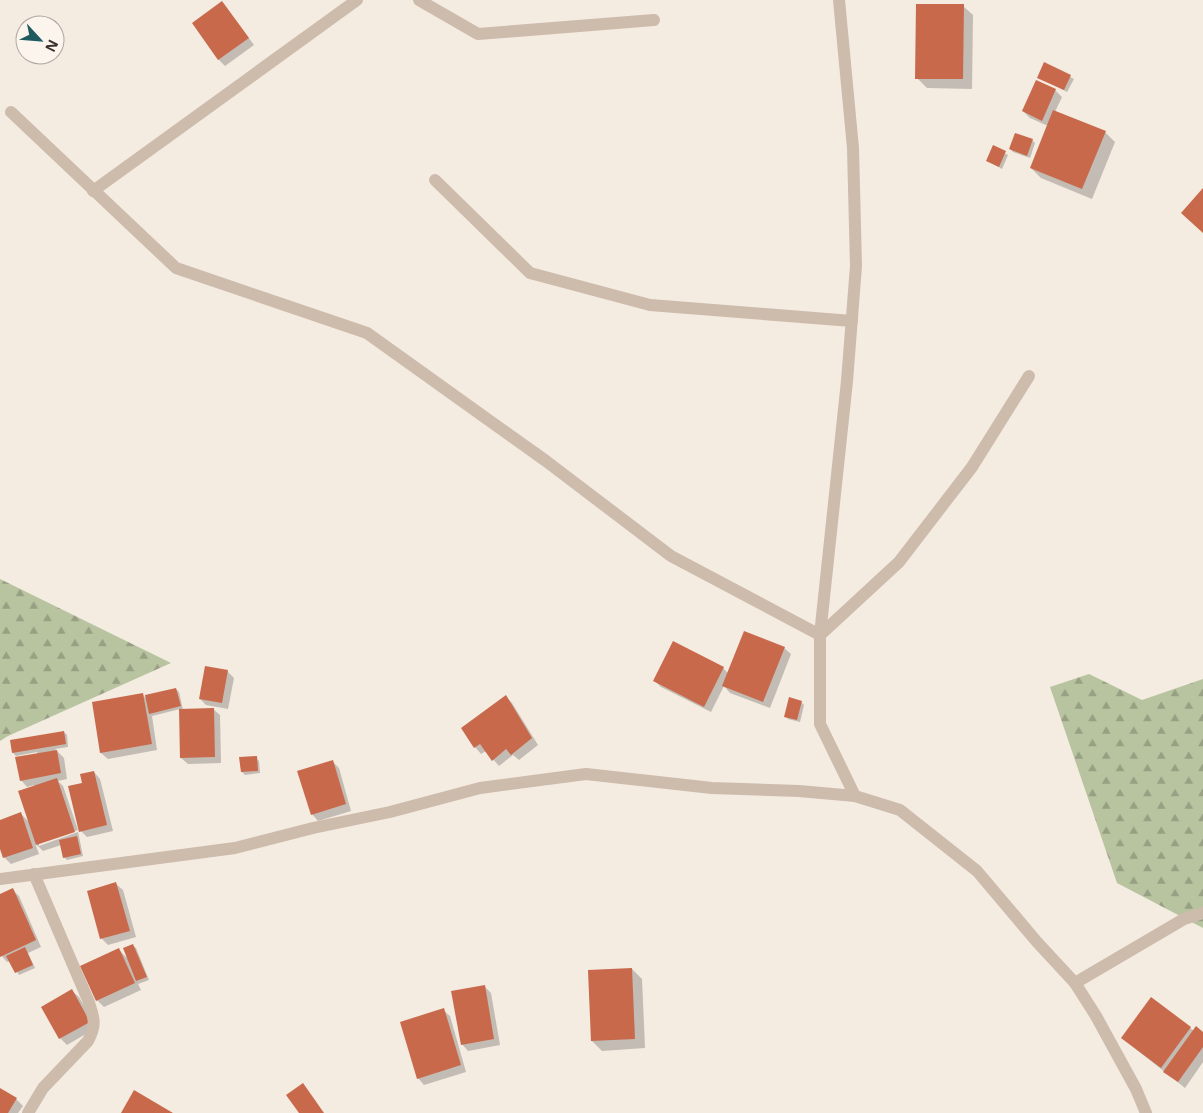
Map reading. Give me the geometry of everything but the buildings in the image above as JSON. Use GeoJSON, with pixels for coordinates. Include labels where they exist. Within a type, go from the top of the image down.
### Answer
{"type":"FeatureCollection","features":[{"type":"Feature","properties":{"kind":"street"},"geometry":{"type":"LineString","coordinates":[[93,191],[357,0]]}},
{"type":"Feature","properties":{"kind":"street"},"geometry":{"type":"LineString","coordinates":[[419,0],[478,34],[654,20]]}},
{"type":"Feature","properties":{"kind":"street"},"geometry":{"type":"LineString","coordinates":[[840,0],[853,148],[856,266],[848,381],[820,635],[820,724],[855,796]]}},
{"type":"Feature","properties":{"kind":"street"},"geometry":{"type":"LineString","coordinates":[[11,112],[176,268],[367,333],[546,461],[671,556],[820,635]]}},
{"type":"Feature","properties":{"kind":"street"},"geometry":{"type":"LineString","coordinates":[[435,180],[530,273],[650,305],[852,322]]}},
{"type":"Feature","properties":{"kind":"street"},"geometry":{"type":"LineString","coordinates":[[820,635],[898,562],[972,467],[1029,376]]}},
{"type":"Feature","properties":{"kind":"street"},"geometry":{"type":"LineString","coordinates":[[0,879],[235,848],[313,828],[390,812],[480,788],[586,774],[712,788],[799,791],[855,796],[900,810],[977,871],[1037,942],[1076,983],[1132,1081],[1146,1113]]}},
{"type":"Feature","properties":{"kind":"street"},"geometry":{"type":"LineString","coordinates":[[28,1113],[43,1088],[88,1041],[95,1021],[88,1000],[34,874]]}},
{"type":"Feature","properties":{"kind":"street"},"geometry":{"type":"LineString","coordinates":[[1076,983],[1184,918],[1203,913]]}},
{"type":"Feature","properties":{"kind":"green space"},"geometry":{"type":"Polygon","coordinates":[[[0,579],[171,663],[0,741],[0,579]]]}},
{"type":"Feature","properties":{"kind":"green space"},"geometry":{"type":"Polygon","coordinates":[[[1089,674],[1142,700],[1203,679],[1203,928],[1117,883],[1050,687],[1089,674]]]}}]}
